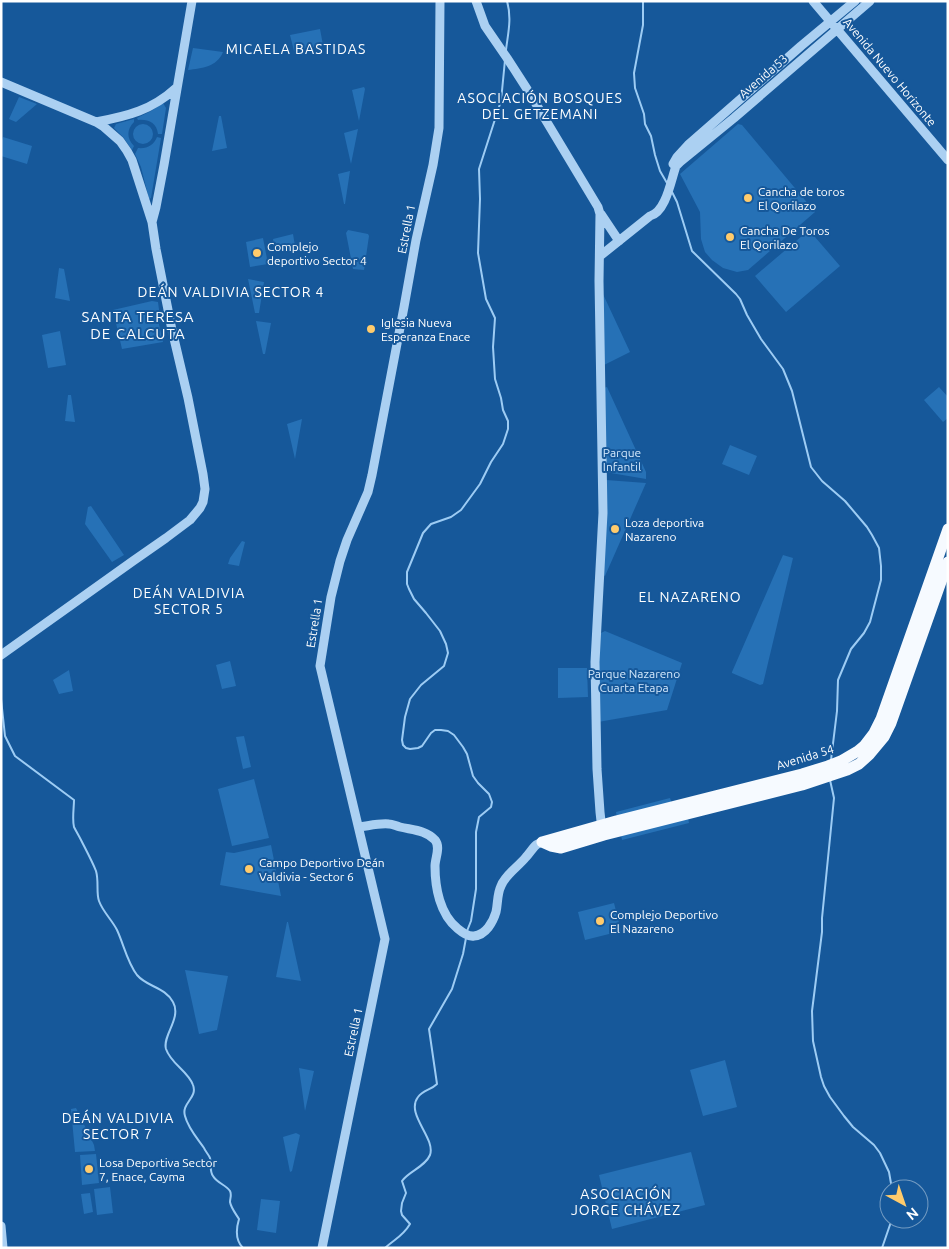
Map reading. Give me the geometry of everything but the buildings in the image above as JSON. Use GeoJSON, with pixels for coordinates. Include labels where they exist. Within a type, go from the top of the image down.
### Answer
{"type":"FeatureCollection","features":[{"type":"Feature","properties":{"kind":"main road","name":"Avenida 54"},"geometry":{"type":"LineString","coordinates":[[542,842],[561,848],[602,830],[802,774],[841,761],[858,751],[874,733],[881,719],[948,529]]}},
{"type":"Feature","properties":{"kind":"main road","name":"Avenida 54"},"geometry":{"type":"LineString","coordinates":[[542,842],[802,785],[847,770],[858,764],[879,743],[891,723],[948,562]]}},
{"type":"Feature","properties":{"kind":"street"},"geometry":{"type":"LineString","coordinates":[[152,222],[161,182],[192,1]]}},
{"type":"Feature","properties":{"kind":"street","name":"Estrella 1"},"geometry":{"type":"LineString","coordinates":[[322,1248],[385,939],[320,666],[331,597],[340,561],[368,492],[372,475],[439,128],[440,1]]}},
{"type":"Feature","properties":{"kind":"street"},"geometry":{"type":"LineString","coordinates":[[476,1],[485,26],[507,58],[598,207],[600,214],[599,280],[603,513],[595,662],[596,769],[602,830]]}},
{"type":"Feature","properties":{"kind":"street","name":"Avenida Nuevo Horizonte"},"geometry":{"type":"LineString","coordinates":[[813,1],[948,160]]}},
{"type":"Feature","properties":{"kind":"street","name":"Avenida 53"},"geometry":{"type":"LineString","coordinates":[[672,170],[677,157],[688,145],[855,1]]}},
{"type":"Feature","properties":{"kind":"street","name":"Avenida 53"},"geometry":{"type":"LineString","coordinates":[[672,170],[870,1]]}},
{"type":"Feature","properties":{"kind":"street"},"geometry":{"type":"LineString","coordinates":[[1,82],[96,122],[110,132],[127,151],[152,222],[205,489],[200,508],[190,520],[1,655]]}},
{"type":"Feature","properties":{"kind":"street"},"geometry":{"type":"LineString","coordinates":[[96,122],[127,116],[144,110],[166,98],[176,88]]}},
{"type":"Feature","properties":{"kind":"street"},"geometry":{"type":"LineString","coordinates":[[600,256],[650,216],[651,211],[662,202],[672,170]]}},
{"type":"Feature","properties":{"kind":"street"},"geometry":{"type":"LineString","coordinates":[[600,214],[619,241]]}},
{"type":"Feature","properties":{"kind":"street"},"geometry":{"type":"LineString","coordinates":[[359,827],[389,824],[418,830],[435,840],[438,850],[435,865],[436,883],[443,910],[454,925],[466,934],[473,936],[482,934],[490,925],[496,911],[499,891],[505,879],[535,846],[542,842]]}},
{"type":"Feature","properties":{"kind":"street"},"geometry":{"type":"LineString","coordinates":[[1,1226],[3,1248]]}},
{"type":"Feature","properties":{"kind":"green space"},"geometry":{"type":"Polygon","coordinates":[[[320,29],[323,45],[294,51],[290,35],[320,29]]]}},
{"type":"Feature","properties":{"kind":"green space"},"geometry":{"type":"Polygon","coordinates":[[[193,48],[223,52],[213,64],[188,70],[193,48]]]}},
{"type":"Feature","properties":{"kind":"green space"},"geometry":{"type":"Polygon","coordinates":[[[364,87],[365,89],[359,121],[352,90],[364,87]]]}},
{"type":"Feature","properties":{"kind":"green space"},"geometry":{"type":"Polygon","coordinates":[[[19,97],[37,104],[16,122],[9,119],[19,97]]]}},
{"type":"Feature","properties":{"kind":"green space"},"geometry":{"type":"Polygon","coordinates":[[[163,103],[166,108],[162,134],[158,134],[154,124],[145,120],[138,120],[137,118],[163,103]]]}},
{"type":"Feature","properties":{"kind":"green space"},"geometry":{"type":"Polygon","coordinates":[[[219,116],[221,116],[227,148],[212,151],[219,116]]]}},
{"type":"Feature","properties":{"kind":"green space"},"geometry":{"type":"Polygon","coordinates":[[[134,119],[128,134],[134,146],[132,150],[114,128],[116,124],[134,119]]]}},
{"type":"Feature","properties":{"kind":"green space"},"geometry":{"type":"Polygon","coordinates":[[[143,124],[150,127],[153,134],[150,141],[143,144],[136,141],[133,134],[136,127],[143,124]]]}},
{"type":"Feature","properties":{"kind":"green space","name":"Cancha de toros El Qorilazo"},"geometry":{"type":"Polygon","coordinates":[[[738,124],[742,125],[815,212],[748,270],[737,272],[723,268],[705,252],[701,239],[700,212],[680,174],[738,124]]]}},
{"type":"Feature","properties":{"kind":"green space"},"geometry":{"type":"Polygon","coordinates":[[[358,129],[351,164],[344,133],[358,129]]]}},
{"type":"Feature","properties":{"kind":"green space"},"geometry":{"type":"Polygon","coordinates":[[[3,137],[32,146],[27,164],[1,156],[3,137]]]}},
{"type":"Feature","properties":{"kind":"green space"},"geometry":{"type":"Polygon","coordinates":[[[157,137],[161,138],[151,198],[149,199],[141,167],[135,154],[138,148],[150,146],[157,137]]]}},
{"type":"Feature","properties":{"kind":"green space"},"geometry":{"type":"Polygon","coordinates":[[[350,171],[345,204],[344,204],[338,174],[350,171]]]}},
{"type":"Feature","properties":{"kind":"green space"},"geometry":{"type":"Polygon","coordinates":[[[348,230],[368,234],[369,236],[364,270],[353,269],[346,233],[348,230]]]}},
{"type":"Feature","properties":{"kind":"green space"},"geometry":{"type":"Polygon","coordinates":[[[809,230],[840,266],[786,312],[755,276],[809,230]]]}},
{"type":"Feature","properties":{"kind":"green space"},"geometry":{"type":"Polygon","coordinates":[[[293,234],[295,246],[275,251],[273,239],[293,234]]]}},
{"type":"Feature","properties":{"kind":"green space","name":"Complejo deportivo Sector 4"},"geometry":{"type":"Polygon","coordinates":[[[263,238],[268,264],[250,267],[246,242],[263,238]]]}},
{"type":"Feature","properties":{"kind":"green space"},"geometry":{"type":"Polygon","coordinates":[[[59,268],[64,269],[70,301],[55,298],[59,268]]]}},
{"type":"Feature","properties":{"kind":"green space"},"geometry":{"type":"Polygon","coordinates":[[[248,279],[264,282],[259,313],[255,313],[248,279]]]}},
{"type":"Feature","properties":{"kind":"green space"},"geometry":{"type":"Polygon","coordinates":[[[602,292],[630,352],[604,365],[602,292]]]}},
{"type":"Feature","properties":{"kind":"green space"},"geometry":{"type":"Polygon","coordinates":[[[152,301],[158,302],[160,317],[158,320],[163,342],[122,349],[113,310],[152,301]]]}},
{"type":"Feature","properties":{"kind":"green space"},"geometry":{"type":"Polygon","coordinates":[[[256,321],[271,323],[265,354],[263,354],[256,321]]]}},
{"type":"Feature","properties":{"kind":"green space"},"geometry":{"type":"Polygon","coordinates":[[[60,331],[66,365],[48,368],[42,335],[60,331]]]}},
{"type":"Feature","properties":{"kind":"green space","name":"Parque Infantil"},"geometry":{"type":"Polygon","coordinates":[[[607,387],[646,472],[646,479],[605,472],[603,388],[607,387]]]}},
{"type":"Feature","properties":{"kind":"green space"},"geometry":{"type":"Polygon","coordinates":[[[939,387],[948,397],[948,418],[943,422],[924,400],[939,387]]]}},
{"type":"Feature","properties":{"kind":"green space"},"geometry":{"type":"Polygon","coordinates":[[[68,395],[71,395],[75,422],[65,421],[68,395]]]}},
{"type":"Feature","properties":{"kind":"green space"},"geometry":{"type":"Polygon","coordinates":[[[302,419],[295,459],[287,424],[302,419]]]}},
{"type":"Feature","properties":{"kind":"green space"},"geometry":{"type":"Polygon","coordinates":[[[730,445],[757,456],[749,475],[722,464],[730,445]]]}},
{"type":"Feature","properties":{"kind":"green space","name":"Loza deportiva Nazareno"},"geometry":{"type":"Polygon","coordinates":[[[606,480],[646,483],[605,576],[603,575],[606,480]]]}},
{"type":"Feature","properties":{"kind":"green space"},"geometry":{"type":"Polygon","coordinates":[[[91,506],[124,555],[112,562],[85,524],[88,507],[91,506]]]}},
{"type":"Feature","properties":{"kind":"green space"},"geometry":{"type":"Polygon","coordinates":[[[242,541],[245,542],[239,566],[228,564],[230,558],[242,541]]]}},
{"type":"Feature","properties":{"kind":"green space"},"geometry":{"type":"Polygon","coordinates":[[[783,555],[793,558],[763,684],[760,685],[732,672],[783,555]]]}},
{"type":"Feature","properties":{"kind":"green space","name":"Parque Nazareno Cuarta Etapa"},"geometry":{"type":"Polygon","coordinates":[[[605,631],[682,663],[667,710],[598,722],[599,634],[605,631]]]}},
{"type":"Feature","properties":{"kind":"green space"},"geometry":{"type":"Polygon","coordinates":[[[230,661],[236,686],[222,689],[216,665],[230,661]]]}},
{"type":"Feature","properties":{"kind":"green space"},"geometry":{"type":"Polygon","coordinates":[[[558,668],[587,668],[588,697],[558,698],[558,668]]]}},
{"type":"Feature","properties":{"kind":"green space"},"geometry":{"type":"Polygon","coordinates":[[[69,670],[73,691],[59,694],[53,680],[69,670]]]}},
{"type":"Feature","properties":{"kind":"green space"},"geometry":{"type":"Polygon","coordinates":[[[244,736],[251,767],[243,769],[236,737],[244,736]]]}},
{"type":"Feature","properties":{"kind":"green space"},"geometry":{"type":"Polygon","coordinates":[[[254,779],[269,838],[232,846],[218,789],[254,779]]]}},
{"type":"Feature","properties":{"kind":"green space"},"geometry":{"type":"Polygon","coordinates":[[[670,798],[672,804],[617,818],[616,812],[670,798]]]}},
{"type":"Feature","properties":{"kind":"green space"},"geometry":{"type":"Polygon","coordinates":[[[688,818],[689,823],[622,840],[621,835],[688,818]]]}},
{"type":"Feature","properties":{"kind":"green space","name":"Campo Deportivo Deán Valdivia - Sector 6"},"geometry":{"type":"Polygon","coordinates":[[[271,845],[281,896],[220,885],[226,852],[234,853],[271,845]]]}},
{"type":"Feature","properties":{"kind":"green space"},"geometry":{"type":"Polygon","coordinates":[[[614,903],[621,931],[585,940],[578,912],[614,903]]]}},
{"type":"Feature","properties":{"kind":"green space"},"geometry":{"type":"Polygon","coordinates":[[[288,922],[301,981],[276,977],[288,922]]]}},
{"type":"Feature","properties":{"kind":"green space"},"geometry":{"type":"Polygon","coordinates":[[[185,970],[228,976],[217,1030],[199,1034],[185,970]]]}},
{"type":"Feature","properties":{"kind":"green space"},"geometry":{"type":"Polygon","coordinates":[[[725,1060],[737,1107],[703,1116],[690,1070],[725,1060]]]}},
{"type":"Feature","properties":{"kind":"green space"},"geometry":{"type":"Polygon","coordinates":[[[299,1068],[314,1071],[305,1111],[299,1068]]]}},
{"type":"Feature","properties":{"kind":"green space"},"geometry":{"type":"Polygon","coordinates":[[[76,1108],[94,1145],[95,1151],[75,1152],[71,1109],[76,1108]]]}},
{"type":"Feature","properties":{"kind":"green space"},"geometry":{"type":"Polygon","coordinates":[[[296,1133],[300,1135],[292,1171],[290,1172],[283,1137],[296,1133]]]}},
{"type":"Feature","properties":{"kind":"green space"},"geometry":{"type":"Polygon","coordinates":[[[691,1152],[705,1205],[612,1229],[599,1175],[691,1152]]]}},
{"type":"Feature","properties":{"kind":"green space","name":"Losa Deportiva Sector 7, Enace, Cayma"},"geometry":{"type":"Polygon","coordinates":[[[96,1154],[99,1183],[82,1185],[80,1155],[96,1154]]]}},
{"type":"Feature","properties":{"kind":"green space"},"geometry":{"type":"Polygon","coordinates":[[[110,1187],[113,1213],[97,1215],[94,1189],[110,1187]]]}},
{"type":"Feature","properties":{"kind":"green space"},"geometry":{"type":"Polygon","coordinates":[[[90,1193],[93,1212],[84,1214],[81,1194],[90,1193]]]}},
{"type":"Feature","properties":{"kind":"green space"},"geometry":{"type":"Polygon","coordinates":[[[261,1199],[280,1201],[276,1233],[257,1230],[261,1199]]]}},
{"type":"Feature","properties":{"kind":"waterway"},"geometry":{"type":"LineString","coordinates":[[506,50],[509,32],[507,1]]}},
{"type":"Feature","properties":{"kind":"waterway"},"geometry":{"type":"LineString","coordinates":[[643,1],[643,25],[634,73],[635,88],[660,171],[667,183]]}},
{"type":"Feature","properties":{"kind":"waterway"},"geometry":{"type":"LineString","coordinates":[[467,931],[471,921],[476,889],[476,832],[479,817],[491,807],[492,802],[489,794],[473,776],[463,747],[454,735],[448,731],[435,730],[422,746],[418,748],[410,749],[403,745],[405,717],[410,699],[421,685],[444,666],[448,653],[440,631],[414,599],[407,584],[407,572],[423,533],[431,524],[451,517],[461,510],[480,484],[503,444],[508,429],[508,421],[503,410],[495,379],[493,347],[495,318],[486,299],[478,253],[479,169],[501,101],[505,60]]}},
{"type":"Feature","properties":{"kind":"waterway"},"geometry":{"type":"LineString","coordinates":[[672,192],[677,202],[692,251],[740,299],[761,339],[783,369],[792,391],[811,467],[822,481],[845,501],[867,527],[879,548],[881,580],[870,622],[851,649],[838,680],[837,711],[831,760]]}},
{"type":"Feature","properties":{"kind":"waterway"},"geometry":{"type":"LineString","coordinates":[[1,699],[5,736],[15,756],[74,800],[74,827],[96,871],[99,901],[117,930],[134,970],[141,979],[161,990],[173,1002],[175,1014],[167,1038],[166,1049],[193,1085],[193,1094],[184,1111],[186,1120],[211,1161],[213,1176],[230,1191],[232,1209],[239,1219],[237,1238],[243,1248]]}},
{"type":"Feature","properties":{"kind":"waterway"},"geometry":{"type":"LineString","coordinates":[[830,780],[834,798],[822,932],[812,1011],[813,1041],[821,1077],[830,1097],[853,1127],[874,1145],[880,1153],[890,1179]]}},
{"type":"Feature","properties":{"kind":"waterway"},"geometry":{"type":"LineString","coordinates":[[385,1248],[402,1234],[410,1224],[401,1211],[406,1193],[402,1181],[424,1163],[430,1155],[429,1141],[415,1111],[415,1104],[420,1095],[437,1084],[429,1029],[452,989],[466,938]]}},
{"type":"Feature","properties":{"kind":"waterway"},"geometry":{"type":"LineString","coordinates":[[882,1248],[889,1229]]}},
{"type":"Feature","properties":{"kind":"place","name":"Cancha de toros El Qorilazo"},"geometry":{"type":"Point","coordinates":[748,198]}},
{"type":"Feature","properties":{"kind":"place","name":"Cancha De Toros El Qorilazo"},"geometry":{"type":"Point","coordinates":[730,237]}},
{"type":"Feature","properties":{"kind":"place","name":"Complejo deportivo Sector 4"},"geometry":{"type":"Point","coordinates":[257,253]}},
{"type":"Feature","properties":{"kind":"place","name":"Iglesia Nueva Esperanza Enace"},"geometry":{"type":"Point","coordinates":[371,329]}},
{"type":"Feature","properties":{"kind":"place","name":"Loza deportiva Nazareno"},"geometry":{"type":"Point","coordinates":[615,529]}},
{"type":"Feature","properties":{"kind":"place","name":"Campo Deportivo Deán Valdivia - Sector 6"},"geometry":{"type":"Point","coordinates":[249,869]}},
{"type":"Feature","properties":{"kind":"place","name":"Complejo Deportivo El Nazareno"},"geometry":{"type":"Point","coordinates":[600,921]}},
{"type":"Feature","properties":{"kind":"place","name":"Losa Deportiva Sector 7, Enace, Cayma"},"geometry":{"type":"Point","coordinates":[89,1169]}},
{"type":"Feature","properties":{"kind":"district","name":"MICAELA BASTIDAS"},"geometry":{"type":"Point","coordinates":[296,49]}},
{"type":"Feature","properties":{"kind":"district","name":"ASOCIACIÓN BOSQUES DEL GETZEMANI"},"geometry":{"type":"Point","coordinates":[540,106]}},
{"type":"Feature","properties":{"kind":"district","name":"DEÁN VALDIVIA SECTOR 4"},"geometry":{"type":"Point","coordinates":[231,292]}},
{"type":"Feature","properties":{"kind":"district","name":"SANTA TERESA DE CALCUTA"},"geometry":{"type":"Point","coordinates":[138,324]}},
{"type":"Feature","properties":{"kind":"district","name":"EL NAZARENO"},"geometry":{"type":"Point","coordinates":[690,597]}},
{"type":"Feature","properties":{"kind":"district","name":"DEÁN VALDIVIA SECTOR 5"},"geometry":{"type":"Point","coordinates":[189,602]}},
{"type":"Feature","properties":{"kind":"district","name":"DEÁN VALDIVIA SECTOR 7"},"geometry":{"type":"Point","coordinates":[118,1126]}},
{"type":"Feature","properties":{"kind":"district","name":"ASOCIACIÓN JORGE CHÁVEZ"},"geometry":{"type":"Point","coordinates":[626,1202]}}]}
